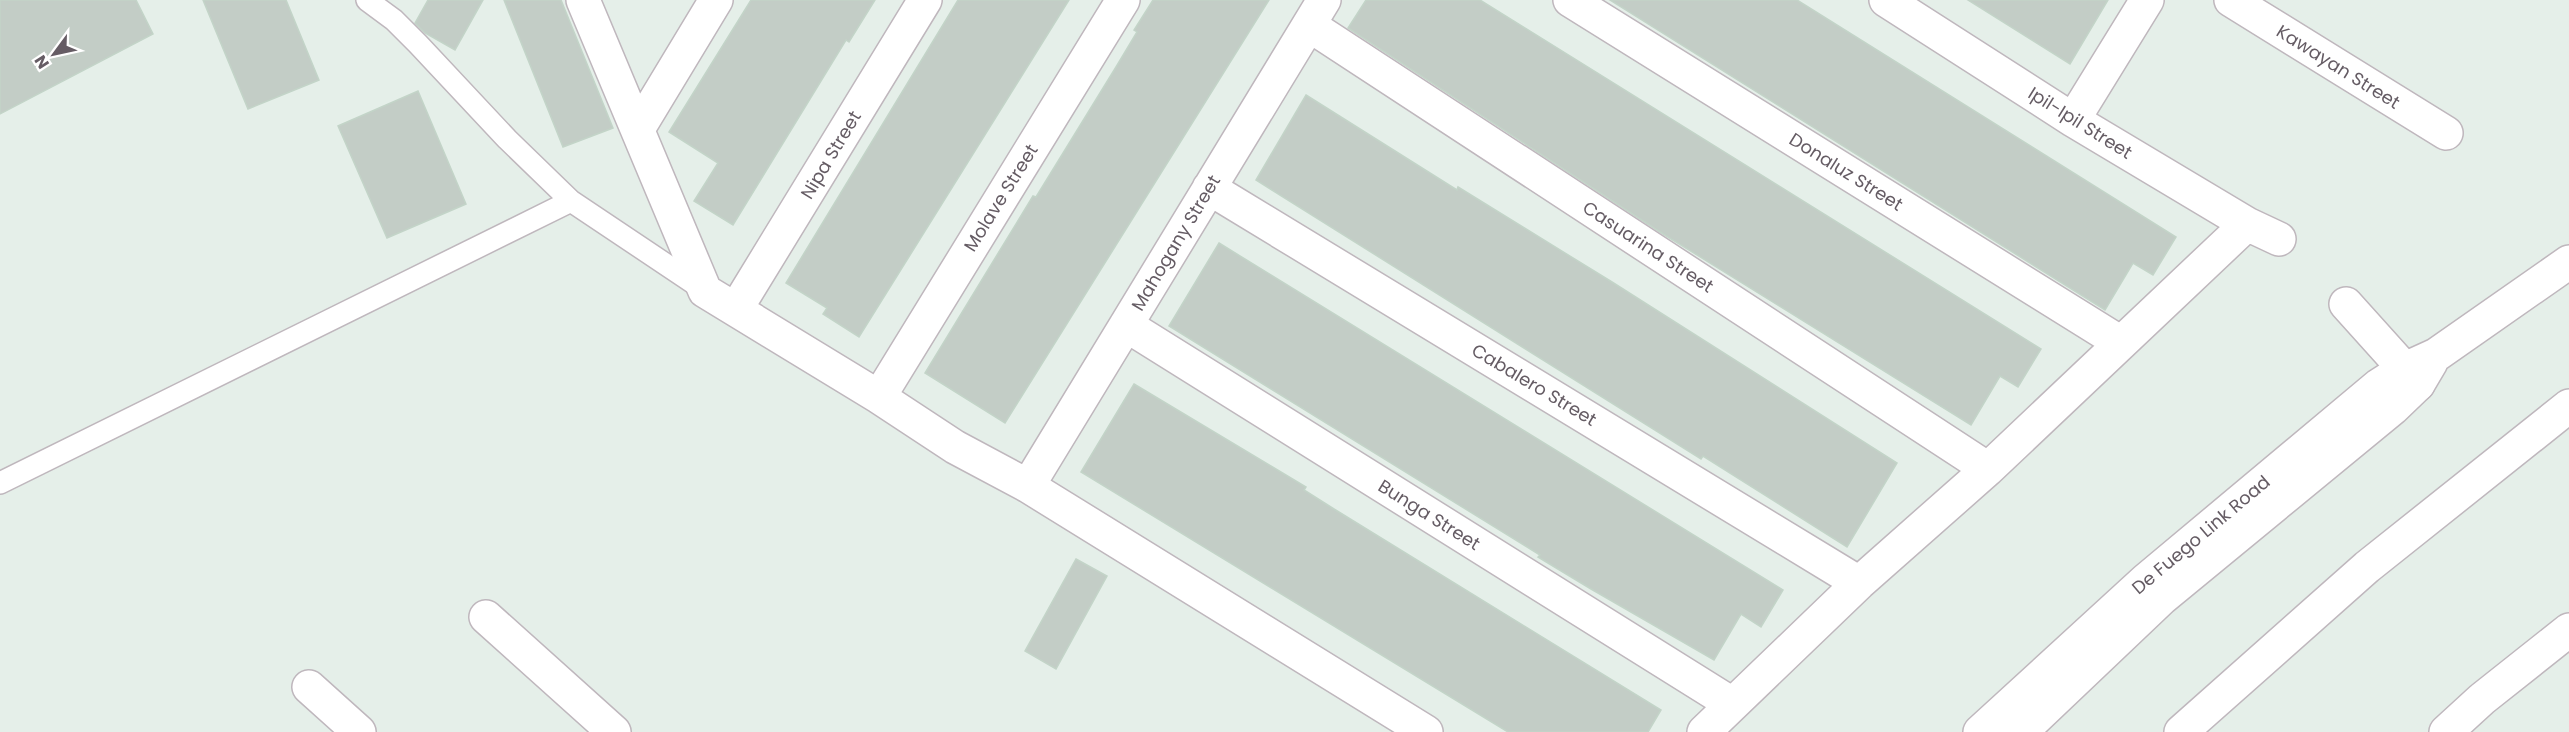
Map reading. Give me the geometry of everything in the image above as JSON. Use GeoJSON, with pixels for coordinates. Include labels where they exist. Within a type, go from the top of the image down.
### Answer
{"type":"FeatureCollection","features":[{"type":"Feature","properties":{"kind":"street"},"geometry":{"type":"LineString","coordinates":[[583,0],[705,291],[879,397],[955,447],[1028,486],[1426,732]]}},
{"type":"Feature","properties":{"kind":"street"},"geometry":{"type":"LineString","coordinates":[[638,129],[716,0]]}},
{"type":"Feature","properties":{"kind":"street","name":"Nipa Street"},"geometry":{"type":"LineString","coordinates":[[736,309],[925,0]]}},
{"type":"Feature","properties":{"kind":"street","name":"Molave Street"},"geometry":{"type":"LineString","coordinates":[[879,397],[1122,0]]}},
{"type":"Feature","properties":{"kind":"street","name":"Donaluz Street"},"geometry":{"type":"LineString","coordinates":[[1570,0],[2121,343]]}},
{"type":"Feature","properties":{"kind":"street","name":"Ipil-Ipil Street"},"geometry":{"type":"LineString","coordinates":[[1886,0],[2073,120],[2247,224],[2279,239]]}},
{"type":"Feature","properties":{"kind":"street"},"geometry":{"type":"LineString","coordinates":[[2073,120],[2147,0]]}},
{"type":"Feature","properties":{"kind":"street","name":"Kawayan Street"},"geometry":{"type":"LineString","coordinates":[[2231,0],[2446,133]]}},
{"type":"Feature","properties":{"kind":"street","name":"Mahogany Street"},"geometry":{"type":"LineString","coordinates":[[1028,486],[1317,13]]}},
{"type":"Feature","properties":{"kind":"street","name":"Casuarina Street"},"geometry":{"type":"LineString","coordinates":[[1317,13],[1988,469]]}},
{"type":"Feature","properties":{"kind":"street","name":"Cabalero Street"},"geometry":{"type":"LineString","coordinates":[[1209,188],[1859,583]]}},
{"type":"Feature","properties":{"kind":"street"},"geometry":{"type":"LineString","coordinates":[[1704,732],[1859,583],[1988,469],[2247,224]]}},
{"type":"Feature","properties":{"kind":"street","name":"De Fuego Link Road"},"geometry":{"type":"LineString","coordinates":[[2021,732],[2162,598],[2393,408],[2410,377],[2436,355],[2569,262]]}},
{"type":"Feature","properties":{"kind":"street"},"geometry":{"type":"LineString","coordinates":[[2346,304],[2410,377]]}},
{"type":"Feature","properties":{"kind":"street","name":"Bunga Street"},"geometry":{"type":"LineString","coordinates":[[1126,326],[1732,704]]}},
{"type":"Feature","properties":{"kind":"street","name":"De Fuego Link Road"},"geometry":{"type":"LineString","coordinates":[[1980,732],[2146,580],[2378,386],[2410,377]]}},
{"type":"Feature","properties":{"kind":"street"},"geometry":{"type":"LineString","coordinates":[[2181,732],[2367,567],[2569,406]]}},
{"type":"Feature","properties":{"kind":"street"},"geometry":{"type":"LineString","coordinates":[[486,617],[614,732]]}},
{"type":"Feature","properties":{"kind":"street"},"geometry":{"type":"LineString","coordinates":[[2446,732],[2482,699],[2569,630]]}},
{"type":"Feature","properties":{"kind":"street"},"geometry":{"type":"LineString","coordinates":[[309,687],[359,732]]}},
{"type":"Feature","properties":{"kind":"lane"},"geometry":{"type":"LineString","coordinates":[[368,0],[402,28],[507,139],[571,201],[705,291]]}},
{"type":"Feature","properties":{"kind":"lane"},"geometry":{"type":"LineString","coordinates":[[0,483],[571,201]]}},
{"type":"Feature","properties":{"kind":"building"},"geometry":{"type":"Polygon","coordinates":[[[0,0],[136,0],[153,34],[0,114],[0,0]]]}},
{"type":"Feature","properties":{"kind":"building"},"geometry":{"type":"Polygon","coordinates":[[[203,0],[286,0],[319,80],[248,109],[203,0]]]}},
{"type":"Feature","properties":{"kind":"building"},"geometry":{"type":"Polygon","coordinates":[[[428,0],[483,0],[455,50],[425,33],[415,23],[428,0]]]}},
{"type":"Feature","properties":{"kind":"building"},"geometry":{"type":"Polygon","coordinates":[[[504,0],[561,0],[613,128],[563,147],[504,0]]]}},
{"type":"Feature","properties":{"kind":"building"},"geometry":{"type":"Polygon","coordinates":[[[751,0],[875,0],[849,42],[846,40],[733,225],[694,201],[718,163],[669,132],[751,0]]]}},
{"type":"Feature","properties":{"kind":"building"},"geometry":{"type":"Polygon","coordinates":[[[958,0],[1069,0],[859,337],[823,314],[827,308],[786,283],[958,0]]]}},
{"type":"Feature","properties":{"kind":"building"},"geometry":{"type":"Polygon","coordinates":[[[1153,0],[1269,0],[1005,423],[925,373],[1033,196],[1036,197],[1116,67],[1137,32],[1134,30],[1153,0]]]}},
{"type":"Feature","properties":{"kind":"building"},"geometry":{"type":"Polygon","coordinates":[[[1366,0],[1480,0],[2041,349],[2018,387],[2000,376],[1971,425],[1660,232],[1348,28],[1366,0]]]}},
{"type":"Feature","properties":{"kind":"building"},"geometry":{"type":"Polygon","coordinates":[[[1610,0],[1797,0],[2176,237],[2153,275],[2133,263],[2105,310],[1610,0]]]}},
{"type":"Feature","properties":{"kind":"building"},"geometry":{"type":"Polygon","coordinates":[[[1968,0],[2108,0],[2070,64],[1968,0]]]}},
{"type":"Feature","properties":{"kind":"building"},"geometry":{"type":"Polygon","coordinates":[[[418,91],[466,204],[387,238],[338,126],[418,91]]]}},
{"type":"Feature","properties":{"kind":"building"},"geometry":{"type":"Polygon","coordinates":[[[1306,95],[1457,190],[1458,187],[1612,282],[1897,463],[1847,547],[1703,456],[1701,459],[1256,180],[1306,95]]]}},
{"type":"Feature","properties":{"kind":"building"},"geometry":{"type":"Polygon","coordinates":[[[1219,243],[1783,590],[1761,627],[1741,614],[1714,660],[1538,557],[1540,555],[1169,326],[1219,243]]]}},
{"type":"Feature","properties":{"kind":"building"},"geometry":{"type":"Polygon","coordinates":[[[1134,384],[1306,487],[1304,490],[1334,509],[1661,710],[1648,732],[1508,732],[1081,472],[1134,384]]]}},
{"type":"Feature","properties":{"kind":"building"},"geometry":{"type":"Polygon","coordinates":[[[1076,559],[1107,576],[1056,669],[1025,651],[1076,559]]]}}]}
